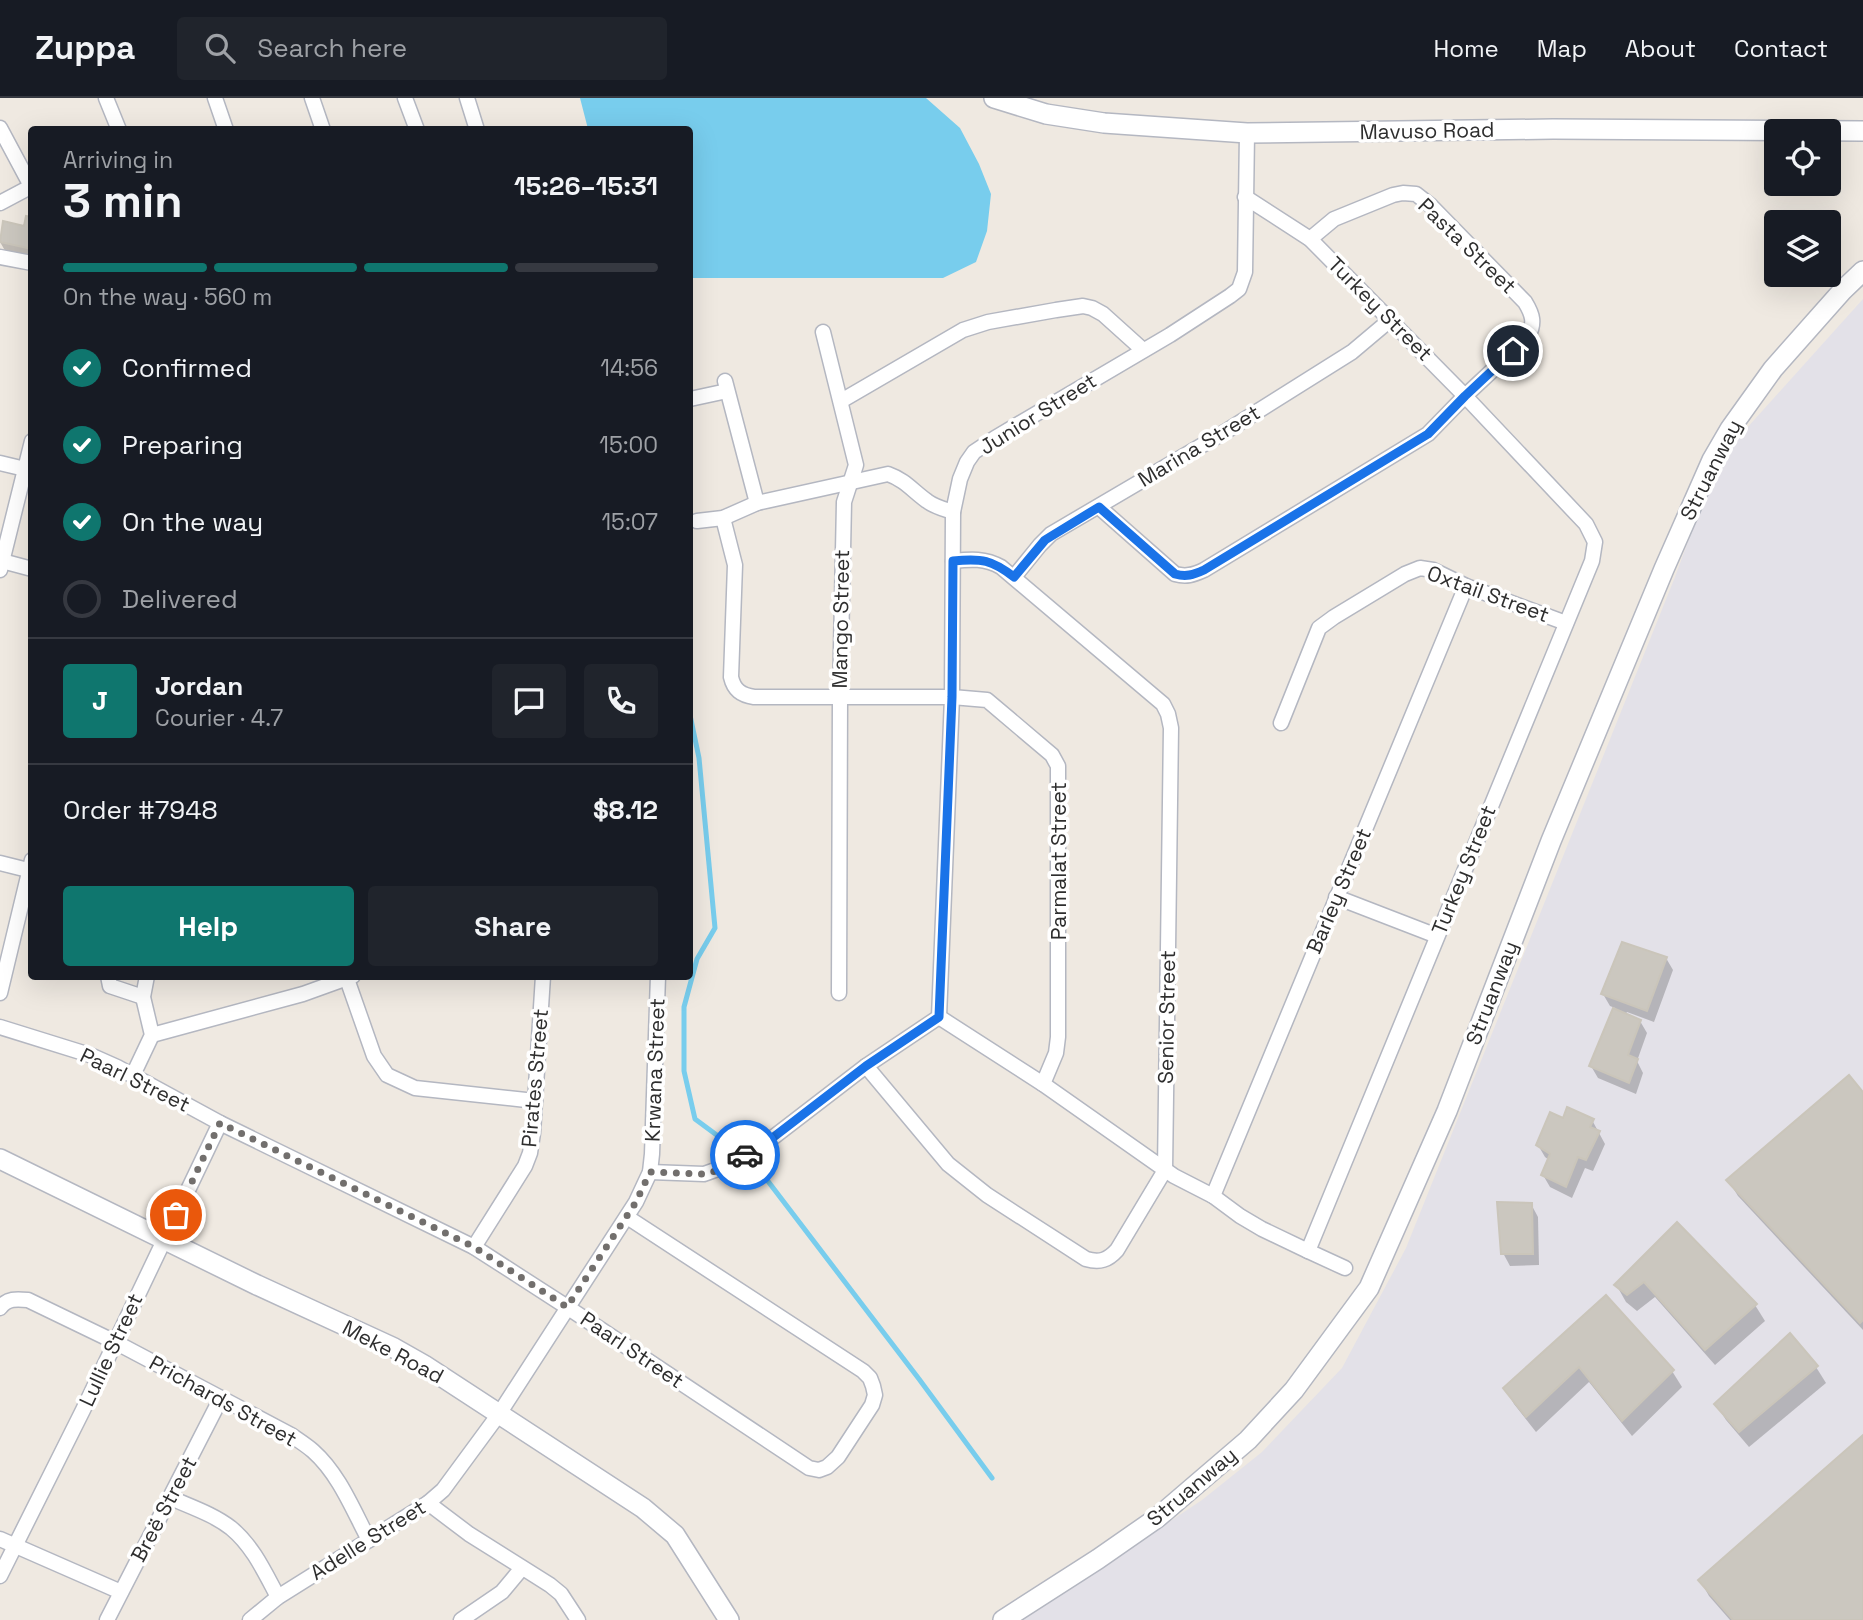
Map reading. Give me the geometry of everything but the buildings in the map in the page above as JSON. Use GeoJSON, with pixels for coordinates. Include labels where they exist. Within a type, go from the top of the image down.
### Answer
{"type":"FeatureCollection","features":[{"type":"Feature","properties":{"kind":"street"},"geometry":{"type":"LineString","coordinates":[[106,98],[118,126]]}},
{"type":"Feature","properties":{"kind":"street"},"geometry":{"type":"LineString","coordinates":[[215,98],[225,126]]}},
{"type":"Feature","properties":{"kind":"street"},"geometry":{"type":"LineString","coordinates":[[312,98],[322,126]]}},
{"type":"Feature","properties":{"kind":"street"},"geometry":{"type":"LineString","coordinates":[[405,98],[416,126]]}},
{"type":"Feature","properties":{"kind":"street"},"geometry":{"type":"LineString","coordinates":[[467,98],[476,126]]}},
{"type":"Feature","properties":{"kind":"street","name":"Mavuso Road"},"geometry":{"type":"LineString","coordinates":[[994,98],[1046,114],[1104,123],[1247,133],[1553,129],[1863,131]]}},
{"type":"Feature","properties":{"kind":"street"},"geometry":{"type":"LineString","coordinates":[[0,128],[28,180]]}},
{"type":"Feature","properties":{"kind":"street","name":"Junior Street"},"geometry":{"type":"LineString","coordinates":[[939,1017],[952,697],[953,512],[960,479],[974,452],[1239,289],[1245,272],[1247,133]]}},
{"type":"Feature","properties":{"kind":"street"},"geometry":{"type":"LineString","coordinates":[[0,203],[28,188]]}},
{"type":"Feature","properties":{"kind":"street","name":"Pasta Street"},"geometry":{"type":"LineString","coordinates":[[1099,507],[1175,574],[1193,575],[1422,438],[1528,337],[1533,328],[1532,312],[1525,302],[1416,194],[1393,195],[1335,219],[1310,239]]}},
{"type":"Feature","properties":{"kind":"street","name":"Turkey Street"},"geometry":{"type":"LineString","coordinates":[[1245,197],[1310,239],[1465,396],[1586,524],[1595,542],[1592,561],[1308,1251]]}},
{"type":"Feature","properties":{"kind":"street"},"geometry":{"type":"LineString","coordinates":[[0,257],[28,262]]}},
{"type":"Feature","properties":{"kind":"street","name":"Struanway"},"geometry":{"type":"LineString","coordinates":[[1003,1620],[1098,1559],[1157,1517],[1248,1440],[1294,1390],[1369,1288],[1447,1111],[1551,841],[1712,460],[1730,429],[1773,369],[1863,271]]}},
{"type":"Feature","properties":{"kind":"street"},"geometry":{"type":"LineString","coordinates":[[841,401],[963,330],[988,322],[1056,310],[1083,306],[1092,308],[1103,314],[1143,350]]}},
{"type":"Feature","properties":{"kind":"street","name":"Marina Street"},"geometry":{"type":"LineString","coordinates":[[1014,577],[1045,540],[1352,352],[1390,320]]}},
{"type":"Feature","properties":{"kind":"street","name":"Mango Street"},"geometry":{"type":"LineString","coordinates":[[823,332],[856,465],[844,502],[839,993]]}},
{"type":"Feature","properties":{"kind":"street"},"geometry":{"type":"LineString","coordinates":[[693,398],[726,386],[757,503]]}},
{"type":"Feature","properties":{"kind":"street"},"geometry":{"type":"LineString","coordinates":[[28,457],[1,566],[28,569]]}},
{"type":"Feature","properties":{"kind":"street"},"geometry":{"type":"LineString","coordinates":[[0,463],[25,469]]}},
{"type":"Feature","properties":{"kind":"street"},"geometry":{"type":"LineString","coordinates":[[697,521],[723,518],[757,503],[888,474],[899,478],[931,504],[953,512]]}},
{"type":"Feature","properties":{"kind":"street","name":"Parmalat Street"},"geometry":{"type":"LineString","coordinates":[[723,518],[735,565],[731,677],[738,691],[744,696],[979,698],[993,703],[1052,755],[1058,766],[1058,1037],[1056,1053],[1043,1084]]}},
{"type":"Feature","properties":{"kind":"street","name":"Senior Street"},"geometry":{"type":"LineString","coordinates":[[953,561],[991,561],[1014,577],[1163,705],[1168,713],[1171,728],[1165,1170]]}},
{"type":"Feature","properties":{"kind":"street","name":"Oxtail Street"},"geometry":{"type":"LineString","coordinates":[[1280,723],[1319,628],[1405,574],[1420,568],[1433,570],[1466,586],[1566,623]]}},
{"type":"Feature","properties":{"kind":"street","name":"Barley Street"},"geometry":{"type":"LineString","coordinates":[[1213,1196],[1466,586]]}},
{"type":"Feature","properties":{"kind":"street"},"geometry":{"type":"LineString","coordinates":[[0,863],[28,867]]}},
{"type":"Feature","properties":{"kind":"street"},"geometry":{"type":"LineString","coordinates":[[0,993],[28,879]]}},
{"type":"Feature","properties":{"kind":"street"},"geometry":{"type":"LineString","coordinates":[[1336,897],[1437,936]]}},
{"type":"Feature","properties":{"kind":"street"},"geometry":{"type":"LineString","coordinates":[[109,980],[110,986],[143,997]]}},
{"type":"Feature","properties":{"kind":"street"},"geometry":{"type":"LineString","coordinates":[[133,1075],[152,1035],[143,997],[146,980]]}},
{"type":"Feature","properties":{"kind":"street"},"geometry":{"type":"LineString","coordinates":[[351,980],[374,1056],[387,1075],[415,1088],[535,1101]]}},
{"type":"Feature","properties":{"kind":"street","name":"Pirates Street"},"geometry":{"type":"LineString","coordinates":[[474,1247],[526,1166],[530,1153],[543,980]]}},
{"type":"Feature","properties":{"kind":"street","name":"Krwana Street"},"geometry":{"type":"LineString","coordinates":[[499,1414],[627,1217],[650,1172],[658,980]]}},
{"type":"Feature","properties":{"kind":"street"},"geometry":{"type":"LineString","coordinates":[[152,1035],[291,997],[321,982]]}},
{"type":"Feature","properties":{"kind":"street"},"geometry":{"type":"LineString","coordinates":[[650,1172],[704,1174],[729,1166],[771,1139],[866,1066],[939,1017],[1043,1084],[1165,1170],[1213,1196],[1262,1228],[1345,1268]]}},
{"type":"Feature","properties":{"kind":"street","name":"Paarl Street"},"geometry":{"type":"LineString","coordinates":[[0,1027],[90,1055],[133,1075],[220,1123],[474,1247],[809,1468],[819,1470],[827,1467],[838,1457],[872,1405],[875,1395],[870,1378],[627,1217]]}},
{"type":"Feature","properties":{"kind":"street"},"geometry":{"type":"LineString","coordinates":[[866,1066],[948,1164],[988,1195],[1086,1259],[1100,1261],[1117,1250],[1165,1170]]}},
{"type":"Feature","properties":{"kind":"street","name":"Lullie Street"},"geometry":{"type":"LineString","coordinates":[[0,1576],[83,1410],[220,1123]]}},
{"type":"Feature","properties":{"kind":"street","name":"Meke Road"},"geometry":{"type":"LineString","coordinates":[[0,1159],[257,1285],[394,1348],[424,1365],[663,1523],[679,1541],[729,1620]]}},
{"type":"Feature","properties":{"kind":"street","name":"Prichards Street"},"geometry":{"type":"LineString","coordinates":[[0,1308],[13,1299],[27,1300],[115,1342],[290,1435],[314,1452],[326,1466],[369,1540]]}},
{"type":"Feature","properties":{"kind":"street","name":"Breë Street"},"geometry":{"type":"LineString","coordinates":[[107,1620],[222,1398]]}},
{"type":"Feature","properties":{"kind":"street","name":"Adelle Street"},"geometry":{"type":"LineString","coordinates":[[250,1620],[278,1598],[428,1503],[443,1490],[499,1414]]}},
{"type":"Feature","properties":{"kind":"street"},"geometry":{"type":"LineString","coordinates":[[171,1497],[231,1528],[252,1551],[278,1598]]}},
{"type":"Feature","properties":{"kind":"street"},"geometry":{"type":"LineString","coordinates":[[428,1503],[469,1534],[556,1590],[578,1620]]}},
{"type":"Feature","properties":{"kind":"street"},"geometry":{"type":"LineString","coordinates":[[0,1539],[121,1592]]}},
{"type":"Feature","properties":{"kind":"street"},"geometry":{"type":"LineString","coordinates":[[461,1620],[502,1592],[522,1568]]}},
{"type":"Feature","properties":{"kind":"shaded area"},"geometry":{"type":"Polygon","coordinates":[[[1863,299],[1863,1620],[1022,1620],[1202,1500],[1262,1452],[1342,1368],[1406,1248],[1675,577],[1718,460],[1863,299]]]}},
{"type":"Feature","properties":{"kind":"water"},"geometry":{"type":"Polygon","coordinates":[[[580,98],[926,98],[960,128],[979,164],[991,194],[987,231],[976,262],[943,278],[693,278],[693,126],[587,126],[580,98]]]}},
{"type":"Feature","properties":{"kind":"waterway"},"geometry":{"type":"LineString","coordinates":[[693,729],[699,758],[715,928],[697,959],[693,974]]}},
{"type":"Feature","properties":{"kind":"waterway"},"geometry":{"type":"LineString","coordinates":[[691,980],[684,1007],[684,1071],[695,1119],[718,1136],[740,1143]]}},
{"type":"Feature","properties":{"kind":"waterway"},"geometry":{"type":"LineString","coordinates":[[754,1163],[992,1478]]}},
{"type":"Feature","properties":{"kind":"way so far"},"geometry":{"type":"LineString","coordinates":[[176,1215],[220,1123],[474,1247],[567,1307],[636,1202],[650,1172],[704,1174],[729,1166],[745,1155]]}},
{"type":"Feature","properties":{"kind":"route"},"geometry":{"type":"LineString","coordinates":[[745,1155],[771,1139],[866,1066],[939,1017],[952,697],[953,561],[991,561],[1014,577],[1052,534],[1099,507],[1175,574],[1193,575],[1428,434],[1513,351]]}}]}
